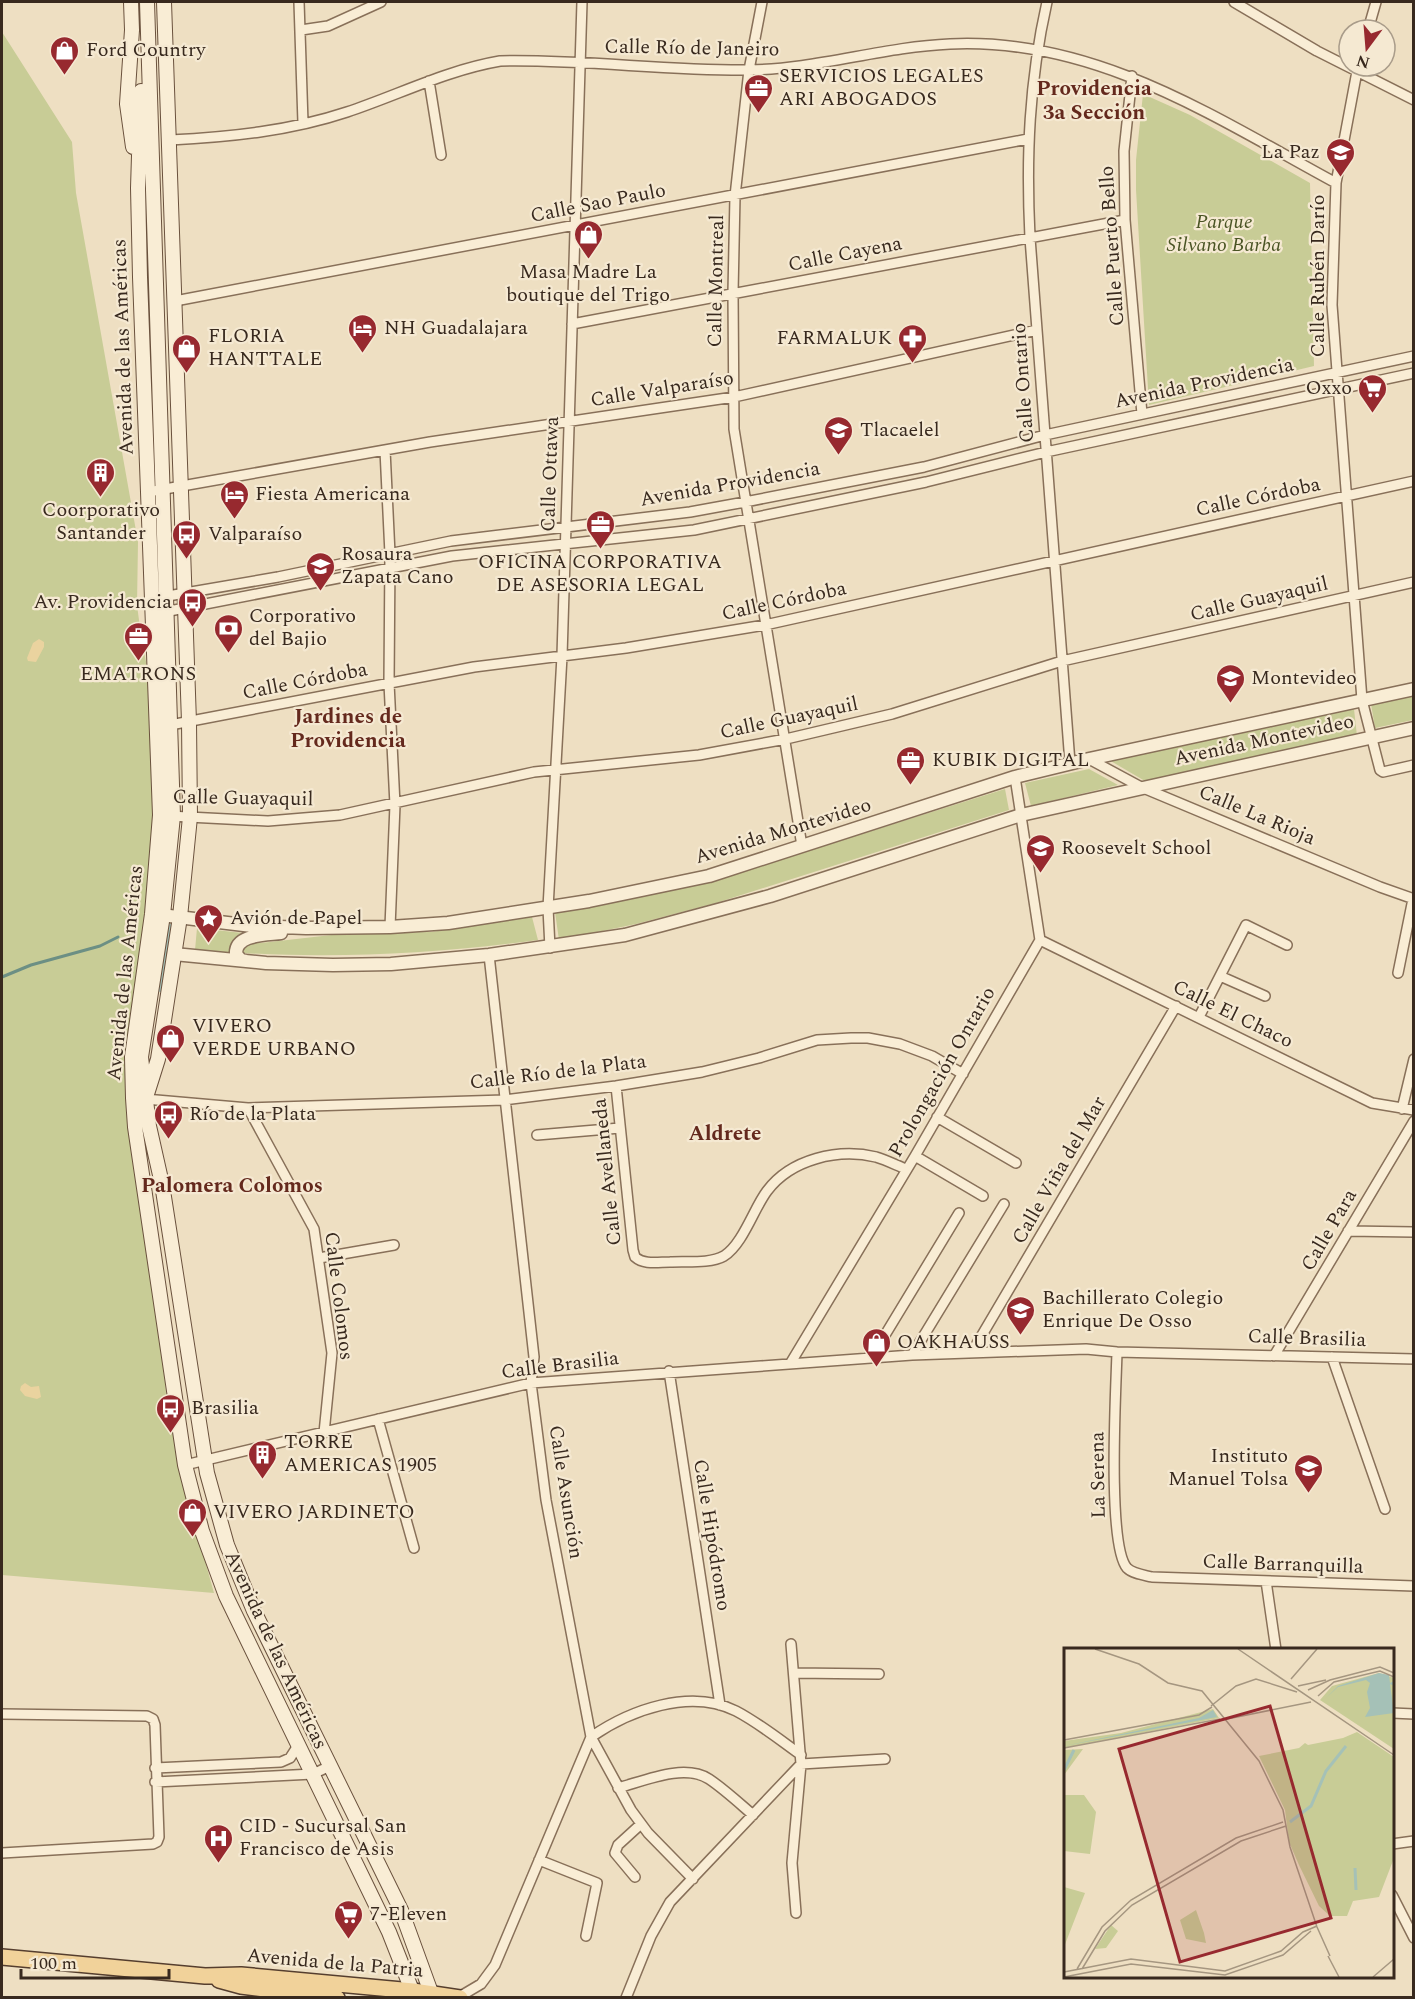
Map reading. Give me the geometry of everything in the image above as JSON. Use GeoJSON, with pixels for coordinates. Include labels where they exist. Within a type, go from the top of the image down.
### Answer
{"type":"FeatureCollection","features":[{"type":"Feature","properties":{"kind":"main road","name":"Avenida de las Américas"},"geometry":{"type":"LineString","coordinates":[[131,2],[132,30],[127,104],[138,188],[159,598],[171,725],[158,915],[141,1057],[149,1126],[162,1185],[206,1461],[227,1545],[254,1611],[401,1910],[436,1996]]}},
{"type":"Feature","properties":{"kind":"main road","name":"Avenida de las Américas"},"geometry":{"type":"LineString","coordinates":[[138,188],[142,69],[139,2]]}},
{"type":"Feature","properties":{"kind":"main road","name":"Avenida de las Américas"},"geometry":{"type":"LineString","coordinates":[[147,2],[155,491]]}},
{"type":"Feature","properties":{"kind":"main road","name":"Avenida de las Américas"},"geometry":{"type":"LineString","coordinates":[[145,1099],[158,1059],[180,917],[190,817],[189,722],[164,2]]}},
{"type":"Feature","properties":{"kind":"main road","name":"Avenida de las Américas"},"geometry":{"type":"LineString","coordinates":[[160,614],[156,728],[166,816]]}},
{"type":"Feature","properties":{"kind":"main road","name":"Avenida de las Américas"},"geometry":{"type":"LineString","coordinates":[[158,915],[132,1057],[133,1098],[135,1127],[185,1465],[209,1552],[226,1596],[389,1932],[414,1994]]}},
{"type":"Feature","properties":{"kind":"main road"},"geometry":{"type":"LineString","coordinates":[[189,1480],[205,1490],[216,1502]]}},
{"type":"Feature","properties":{"kind":"main road","name":"Avenida de la Patria"},"geometry":{"type":"LineString","coordinates":[[2,1957],[205,1977],[241,1986],[337,1998]]}},
{"type":"Feature","properties":{"kind":"main road","name":"Avenida de la Patria"},"geometry":{"type":"LineString","coordinates":[[205,1977],[241,1975],[460,1997]]}},
{"type":"Feature","properties":{"kind":"street"},"geometry":{"type":"LineString","coordinates":[[299,2],[303,123]]}},
{"type":"Feature","properties":{"kind":"street"},"geometry":{"type":"LineString","coordinates":[[301,30],[328,26],[381,2]]}},
{"type":"Feature","properties":{"kind":"street","name":"Calle Ottawa"},"geometry":{"type":"LineString","coordinates":[[550,948],[548,908],[562,656],[582,2]]}},
{"type":"Feature","properties":{"kind":"street","name":"Calle Montreal"},"geometry":{"type":"LineString","coordinates":[[762,2],[749,70],[735,196],[734,429],[802,846]]}},
{"type":"Feature","properties":{"kind":"street","name":"Calle Ontario"},"geometry":{"type":"LineString","coordinates":[[1047,2],[1038,48],[1028,139],[1030,238],[1070,763]]}},
{"type":"Feature","properties":{"kind":"street"},"geometry":{"type":"LineString","coordinates":[[1234,2],[1317,51],[1337,60]]}},
{"type":"Feature","properties":{"kind":"street"},"geometry":{"type":"LineString","coordinates":[[1371,18],[1376,2]]}},
{"type":"Feature","properties":{"kind":"street","name":"Calle Río de Janeiro"},"geometry":{"type":"LineString","coordinates":[[170,140],[239,135],[345,113],[466,68],[500,61],[749,70],[811,65],[920,46],[971,43],[1038,48],[1132,76],[1176,96],[1336,183]]}},
{"type":"Feature","properties":{"kind":"street","name":"Calle Puerto Bello"},"geometry":{"type":"LineString","coordinates":[[1132,76],[1124,151],[1125,220],[1142,414]]}},
{"type":"Feature","properties":{"kind":"street","name":"Calle Rubén Darío"},"geometry":{"type":"LineString","coordinates":[[1355,78],[1336,183],[1332,305],[1353,596],[1362,700],[1380,770],[1413,765]]}},
{"type":"Feature","properties":{"kind":"street"},"geometry":{"type":"LineString","coordinates":[[1373,78],[1413,100]]}},
{"type":"Feature","properties":{"kind":"street"},"geometry":{"type":"LineString","coordinates":[[429,81],[441,155]]}},
{"type":"Feature","properties":{"kind":"street","name":"Calle Sao Paulo"},"geometry":{"type":"LineString","coordinates":[[175,301],[1028,139]]}},
{"type":"Feature","properties":{"kind":"street","name":"Calle Cayena"},"geometry":{"type":"LineString","coordinates":[[572,324],[1125,220]]}},
{"type":"Feature","properties":{"kind":"street","name":"Calle Valparaíso"},"geometry":{"type":"LineString","coordinates":[[155,491],[385,450],[734,396],[1037,330]]}},
{"type":"Feature","properties":{"kind":"street","name":"Avenida Providencia"},"geometry":{"type":"LineString","coordinates":[[159,598],[451,541],[690,512],[745,502],[924,467],[1045,435],[1413,356]]}},
{"type":"Feature","properties":{"kind":"street","name":"Avenida Providencia"},"geometry":{"type":"LineString","coordinates":[[160,614],[452,556],[566,546],[694,530],[748,520],[926,483],[1046,452],[1413,373]]}},
{"type":"Feature","properties":{"kind":"street"},"geometry":{"type":"LineString","coordinates":[[385,450],[390,554],[389,683],[395,804],[390,927]]}},
{"type":"Feature","properties":{"kind":"street","name":"Calle Córdoba"},"geometry":{"type":"LineString","coordinates":[[156,728],[474,667],[660,643],[765,625],[1413,481]]}},
{"type":"Feature","properties":{"kind":"street","name":"Calle Guayaquil"},"geometry":{"type":"LineString","coordinates":[[166,816],[268,821],[340,816],[492,781],[556,770],[699,755],[786,740],[892,714],[1062,661],[1413,582]]}},
{"type":"Feature","properties":{"kind":"street","name":"Avenida Montevideo"},"geometry":{"type":"LineString","coordinates":[[158,915],[252,926],[390,927],[448,923],[589,901],[709,876],[1015,777],[1413,689]]}},
{"type":"Feature","properties":{"kind":"street","name":"Avenida Montevideo"},"geometry":{"type":"LineString","coordinates":[[174,954],[248,962],[333,965],[391,964],[550,948],[625,935],[770,896],[1021,815],[1413,728]]}},
{"type":"Feature","properties":{"kind":"street","name":"Calle La Rioja"},"geometry":{"type":"LineString","coordinates":[[1089,759],[1141,787],[1413,899]]}},
{"type":"Feature","properties":{"kind":"street"},"geometry":{"type":"LineString","coordinates":[[1015,777],[1040,940]]}},
{"type":"Feature","properties":{"kind":"street"},"geometry":{"type":"LineString","coordinates":[[1398,973],[1413,899]]}},
{"type":"Feature","properties":{"kind":"street"},"geometry":{"type":"LineString","coordinates":[[1199,1017],[1246,925],[1287,945]]}},
{"type":"Feature","properties":{"kind":"street"},"geometry":{"type":"LineString","coordinates":[[248,962],[241,960],[236,954],[236,946],[240,941],[306,928]]}},
{"type":"Feature","properties":{"kind":"street","name":"Calle El Chaco"},"geometry":{"type":"LineString","coordinates":[[1040,940],[1372,1103],[1413,1110]]}},
{"type":"Feature","properties":{"kind":"street","name":"Prolongación Ontario"},"geometry":{"type":"LineString","coordinates":[[790,1364],[915,1156],[1040,940]]}},
{"type":"Feature","properties":{"kind":"street","name":"Calle Asunción"},"geometry":{"type":"LineString","coordinates":[[489,955],[534,1357],[531,1383],[546,1500],[591,1737],[618,1788],[641,1824],[693,1879]]}},
{"type":"Feature","properties":{"kind":"street"},"geometry":{"type":"LineString","coordinates":[[1220,976],[1265,996]]}},
{"type":"Feature","properties":{"kind":"street","name":"Calle Viña del Mar"},"geometry":{"type":"LineString","coordinates":[[972,1352],[1176,1006]]}},
{"type":"Feature","properties":{"kind":"street","name":"Calle Río de la Plata"},"geometry":{"type":"LineString","coordinates":[[145,1099],[248,1108],[504,1100],[616,1086],[722,1067],[817,1040],[851,1038],[868,1038],[900,1044],[932,1056],[963,1074]]}},
{"type":"Feature","properties":{"kind":"street"},"geometry":{"type":"LineString","coordinates":[[1402,1109],[1413,1059]]}},
{"type":"Feature","properties":{"kind":"street","name":"Calle Avellaneda"},"geometry":{"type":"LineString","coordinates":[[616,1086],[633,1250],[635,1257],[645,1262],[710,1260],[723,1256],[738,1240],[767,1191],[785,1174],[804,1163],[829,1155],[860,1155],[887,1161],[906,1169]]}},
{"type":"Feature","properties":{"kind":"street","name":"Calle Colomos"},"geometry":{"type":"LineString","coordinates":[[248,1108],[314,1229],[332,1353],[324,1432]]}},
{"type":"Feature","properties":{"kind":"street"},"geometry":{"type":"LineString","coordinates":[[937,1117],[1016,1163]]}},
{"type":"Feature","properties":{"kind":"street","name":"Calle Para"},"geometry":{"type":"LineString","coordinates":[[1274,1356],[1413,1121]]}},
{"type":"Feature","properties":{"kind":"street"},"geometry":{"type":"LineString","coordinates":[[537,1135],[620,1128]]}},
{"type":"Feature","properties":{"kind":"street"},"geometry":{"type":"LineString","coordinates":[[915,1156],[983,1196]]}},
{"type":"Feature","properties":{"kind":"street"},"geometry":{"type":"LineString","coordinates":[[912,1355],[1004,1204]]}},
{"type":"Feature","properties":{"kind":"street"},"geometry":{"type":"LineString","coordinates":[[868,1358],[882,1340],[959,1213]]}},
{"type":"Feature","properties":{"kind":"street"},"geometry":{"type":"LineString","coordinates":[[1348,1231],[1413,1232]]}},
{"type":"Feature","properties":{"kind":"street"},"geometry":{"type":"LineString","coordinates":[[319,1258],[394,1245]]}},
{"type":"Feature","properties":{"kind":"street","name":"Calle Brasilia"},"geometry":{"type":"LineString","coordinates":[[185,1465],[531,1383],[669,1371],[912,1355],[1086,1349],[1117,1352],[1413,1359]]}},
{"type":"Feature","properties":{"kind":"street","name":"La Serena"},"geometry":{"type":"LineString","coordinates":[[1117,1352],[1114,1486],[1117,1529],[1127,1569],[1152,1577]]}},
{"type":"Feature","properties":{"kind":"street"},"geometry":{"type":"LineString","coordinates":[[1332,1357],[1385,1509]]}},
{"type":"Feature","properties":{"kind":"street","name":"Calle Hipódromo"},"geometry":{"type":"LineString","coordinates":[[669,1371],[720,1705]]}},
{"type":"Feature","properties":{"kind":"street"},"geometry":{"type":"LineString","coordinates":[[378,1419],[414,1548]]}},
{"type":"Feature","properties":{"kind":"street","name":"Calle Barranquilla"},"geometry":{"type":"LineString","coordinates":[[1152,1577],[1413,1586]]}},
{"type":"Feature","properties":{"kind":"street"},"geometry":{"type":"LineString","coordinates":[[1266,1581],[1276,1648]]}},
{"type":"Feature","properties":{"kind":"street"},"geometry":{"type":"LineString","coordinates":[[791,1644],[801,1760],[792,1863],[796,1913]]}},
{"type":"Feature","properties":{"kind":"street"},"geometry":{"type":"LineString","coordinates":[[794,1673],[879,1674]]}},
{"type":"Feature","properties":{"kind":"street"},"geometry":{"type":"LineString","coordinates":[[460,1997],[481,1984],[495,1965],[591,1737],[616,1721],[659,1706],[682,1702],[703,1702],[734,1710],[756,1723],[801,1760],[885,1760]]}},
{"type":"Feature","properties":{"kind":"street"},"geometry":{"type":"LineString","coordinates":[[1394,1713],[1413,1714]]}},
{"type":"Feature","properties":{"kind":"street"},"geometry":{"type":"LineString","coordinates":[[2,1714],[147,1716],[153,1719],[159,1837],[153,1844],[2,1853]]}},
{"type":"Feature","properties":{"kind":"street"},"geometry":{"type":"LineString","coordinates":[[155,1768],[281,1762],[290,1758],[299,1744]]}},
{"type":"Feature","properties":{"kind":"street"},"geometry":{"type":"LineString","coordinates":[[626,1998],[651,1936],[670,1902],[753,1815],[801,1760]]}},
{"type":"Feature","properties":{"kind":"street"},"geometry":{"type":"LineString","coordinates":[[220,1766],[221,1779]]}},
{"type":"Feature","properties":{"kind":"street"},"geometry":{"type":"LineString","coordinates":[[155,1782],[313,1774],[330,1766]]}},
{"type":"Feature","properties":{"kind":"street"},"geometry":{"type":"LineString","coordinates":[[618,1788],[672,1774],[690,1773],[707,1778],[753,1815]]}},
{"type":"Feature","properties":{"kind":"street"},"geometry":{"type":"LineString","coordinates":[[635,1877],[615,1853],[618,1845],[641,1824]]}},
{"type":"Feature","properties":{"kind":"street"},"geometry":{"type":"LineString","coordinates":[[1394,1844],[1413,1841]]}},
{"type":"Feature","properties":{"kind":"street"},"geometry":{"type":"LineString","coordinates":[[539,1860],[597,1883],[586,1936]]}},
{"type":"Feature","properties":{"kind":"street"},"geometry":{"type":"LineString","coordinates":[[1394,1899],[1413,1938]]}},
{"type":"Feature","properties":{"kind":"green space"},"geometry":{"type":"Polygon","coordinates":[[[2,32],[72,142],[76,193],[138,542],[137,605],[142,643],[168,764],[130,1032],[124,1058],[131,1099],[169,1416],[189,1503],[214,1593],[2,1575],[2,32]]]}},
{"type":"Feature","properties":{"kind":"green space","name":"Parque Silvano Barba"},"geometry":{"type":"Polygon","coordinates":[[[1143,94],[1190,115],[1310,183],[1314,366],[1149,405],[1136,190],[1136,160],[1143,94]]]}},
{"type":"Feature","properties":{"kind":"green space"},"geometry":{"type":"Polygon","coordinates":[[[1413,695],[1413,720],[1375,728],[1371,704],[1413,695]]]}},
{"type":"Feature","properties":{"kind":"green space"},"geometry":{"type":"Polygon","coordinates":[[[1354,709],[1357,736],[1145,781],[1109,760],[1354,709]]]}},
{"type":"Feature","properties":{"kind":"green space"},"geometry":{"type":"Polygon","coordinates":[[[1089,769],[1118,785],[1031,806],[1025,783],[1089,769]]]}},
{"type":"Feature","properties":{"kind":"green space"},"geometry":{"type":"Polygon","coordinates":[[[1005,789],[1009,810],[716,903],[636,924],[559,940],[555,912],[712,881],[1005,789]]]}},
{"type":"Feature","properties":{"kind":"green space"},"geometry":{"type":"Polygon","coordinates":[[[532,917],[538,940],[501,945],[354,955],[280,955],[243,953],[241,949],[245,942],[261,943],[349,933],[431,932],[532,917]]]}},
{"type":"Feature","properties":{"kind":"green space"},"geometry":{"type":"Polygon","coordinates":[[[197,928],[252,934],[234,939],[231,945],[232,953],[195,950],[197,928]]]}},
{"type":"Feature","properties":{"kind":"sand"},"geometry":{"type":"Polygon","coordinates":[[[39,639],[44,642],[44,647],[36,662],[28,661],[33,643],[39,639]]]}},
{"type":"Feature","properties":{"kind":"sand"},"geometry":{"type":"Polygon","coordinates":[[[25,1383],[31,1387],[39,1386],[41,1397],[37,1399],[25,1396],[20,1390],[25,1383]]]}},
{"type":"Feature","properties":{"kind":"waterway"},"geometry":{"type":"LineString","coordinates":[[161,987],[171,929]]}},
{"type":"Feature","properties":{"kind":"waterway"},"geometry":{"type":"LineString","coordinates":[[2,977],[31,965],[100,946],[118,937]]}},
{"type":"Feature","properties":{"kind":"place","name":"Ford Country"},"geometry":{"type":"Point","coordinates":[65,76]}},
{"type":"Feature","properties":{"kind":"place","name":"SERVICIOS LEGALES ARI ABOGADOS"},"geometry":{"type":"Point","coordinates":[758,114]}},
{"type":"Feature","properties":{"kind":"place","name":"La Paz"},"geometry":{"type":"Point","coordinates":[1341,178]}},
{"type":"Feature","properties":{"kind":"place","name":"Masa Madre La boutique del Trigo"},"geometry":{"type":"Point","coordinates":[588,260]}},
{"type":"Feature","properties":{"kind":"place","name":"NH Guadalajara"},"geometry":{"type":"Point","coordinates":[363,354]}},
{"type":"Feature","properties":{"kind":"place","name":"FARMALUK"},"geometry":{"type":"Point","coordinates":[913,364]}},
{"type":"Feature","properties":{"kind":"place","name":"FLORIA HANTTALE"},"geometry":{"type":"Point","coordinates":[187,374]}},
{"type":"Feature","properties":{"kind":"place","name":"Oxxo"},"geometry":{"type":"Point","coordinates":[1373,414]}},
{"type":"Feature","properties":{"kind":"place","name":"Tlacaelel"},"geometry":{"type":"Point","coordinates":[839,456]}},
{"type":"Feature","properties":{"kind":"place","name":"Coorporativo Santander"},"geometry":{"type":"Point","coordinates":[101,498]}},
{"type":"Feature","properties":{"kind":"place","name":"Fiesta Americana"},"geometry":{"type":"Point","coordinates":[234,520]}},
{"type":"Feature","properties":{"kind":"place","name":"OFICINA CORPORATIVA DE ASESORIA LEGAL"},"geometry":{"type":"Point","coordinates":[600,550]}},
{"type":"Feature","properties":{"kind":"place","name":"Valparaíso"},"geometry":{"type":"Point","coordinates":[187,560]}},
{"type":"Feature","properties":{"kind":"place","name":"Rosaura Zapata Cano"},"geometry":{"type":"Point","coordinates":[320,592]}},
{"type":"Feature","properties":{"kind":"place","name":"Av. Providencia"},"geometry":{"type":"Point","coordinates":[193,628]}},
{"type":"Feature","properties":{"kind":"place","name":"Corporativo del Bajio"},"geometry":{"type":"Point","coordinates":[228,654]}},
{"type":"Feature","properties":{"kind":"place","name":"EMATRONS"},"geometry":{"type":"Point","coordinates":[138,662]}},
{"type":"Feature","properties":{"kind":"place","name":"Montevideo"},"geometry":{"type":"Point","coordinates":[1230,704]}},
{"type":"Feature","properties":{"kind":"place","name":"KUBIK DIGITAL"},"geometry":{"type":"Point","coordinates":[911,786]}},
{"type":"Feature","properties":{"kind":"place","name":"Roosevelt School"},"geometry":{"type":"Point","coordinates":[1040,874]}},
{"type":"Feature","properties":{"kind":"place","name":"Avión de Papel"},"geometry":{"type":"Point","coordinates":[209,944]}},
{"type":"Feature","properties":{"kind":"place","name":"VIVERO VERDE URBANO"},"geometry":{"type":"Point","coordinates":[171,1064]}},
{"type":"Feature","properties":{"kind":"place","name":"Río de la Plata"},"geometry":{"type":"Point","coordinates":[168,1140]}},
{"type":"Feature","properties":{"kind":"place","name":"Bachillerato Colegio Enrique De Osso"},"geometry":{"type":"Point","coordinates":[1021,1336]}},
{"type":"Feature","properties":{"kind":"place","name":"OAKHAUSS"},"geometry":{"type":"Point","coordinates":[876,1368]}},
{"type":"Feature","properties":{"kind":"place","name":"Brasilia"},"geometry":{"type":"Point","coordinates":[170,1434]}},
{"type":"Feature","properties":{"kind":"place","name":"TORRE AMERICAS 1905"},"geometry":{"type":"Point","coordinates":[263,1480]}},
{"type":"Feature","properties":{"kind":"place","name":"Instituto Manuel Tolsa"},"geometry":{"type":"Point","coordinates":[1309,1494]}},
{"type":"Feature","properties":{"kind":"place","name":"VIVERO JARDINETO"},"geometry":{"type":"Point","coordinates":[192,1538]}},
{"type":"Feature","properties":{"kind":"place","name":"CID - Sucursal San Francisco de Asis"},"geometry":{"type":"Point","coordinates":[218,1864]}},
{"type":"Feature","properties":{"kind":"place","name":"7-Eleven"},"geometry":{"type":"Point","coordinates":[349,1940]}},
{"type":"Feature","properties":{"kind":"district","name":"Providencia 3a Sección"},"geometry":{"type":"Point","coordinates":[1094,101]}},
{"type":"Feature","properties":{"kind":"district","name":"Jardines de Providencia"},"geometry":{"type":"Point","coordinates":[348,729]}},
{"type":"Feature","properties":{"kind":"district","name":"Aldrete"},"geometry":{"type":"Point","coordinates":[725,1134]}},
{"type":"Feature","properties":{"kind":"district","name":"Palomera Colomos"},"geometry":{"type":"Point","coordinates":[232,1186]}}]}
